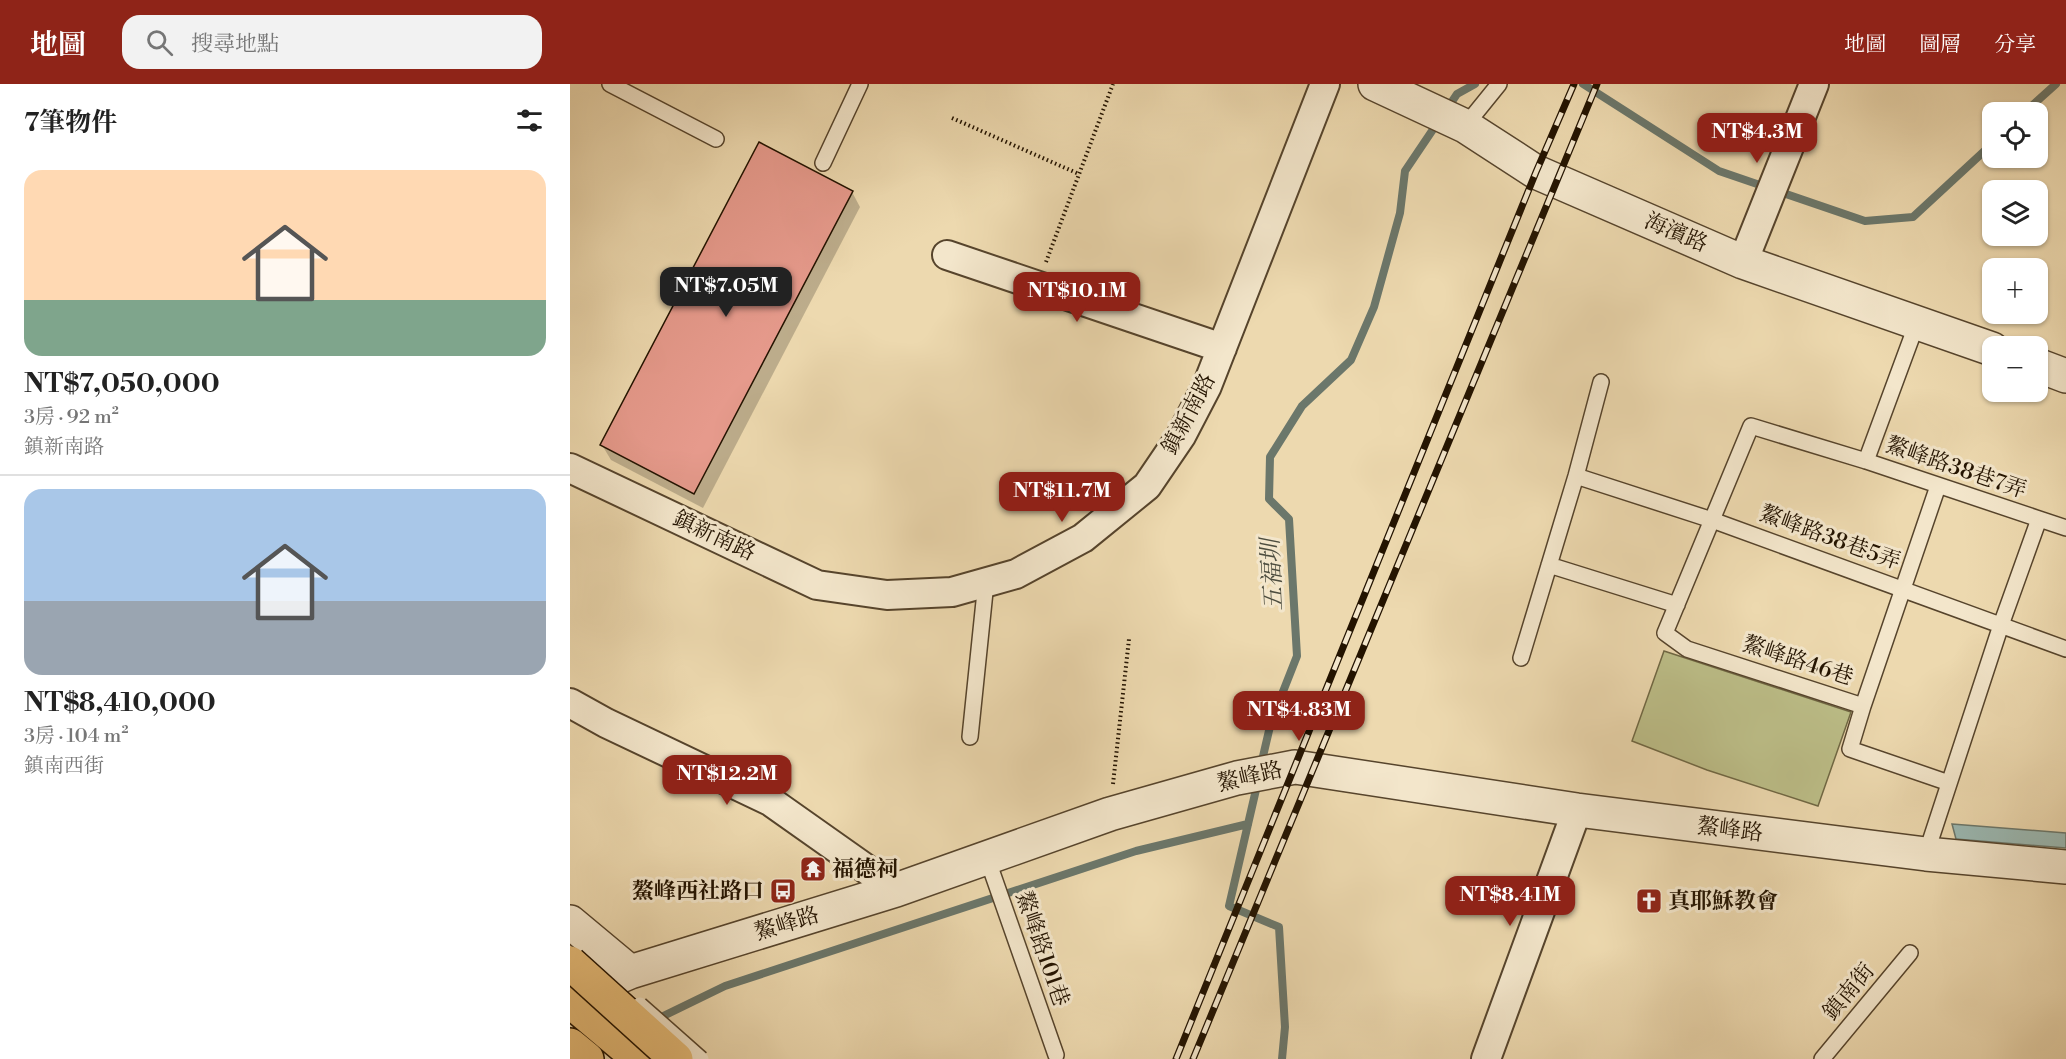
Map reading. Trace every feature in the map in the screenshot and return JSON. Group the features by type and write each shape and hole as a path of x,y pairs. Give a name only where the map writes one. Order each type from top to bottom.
{"main road":[{"path":"570,963 676,1059"},
{"path":"570,1000 639,1059"},
{"path":"570,1045 587,1059"}],"street":[{"name":"鎮新南路","path":"570,468 817,585 887,595 951,592 1016,574 1083,538 1147,486 1181,436 1207,386 1325,84"},
{"name":"海濱路","path":"1375,84 1465,126 1536,172 1743,262 1982,346"},
{"path":"1743,262 1814,84"},
{"path":"947,255 1222,348"},
{"path":"2048,370 2066,376"},
{"path":"570,703 606,723 770,801 896,891"},
{"name":"鰲峰路","path":"570,1000 630,972 896,891 1110,814 1237,778 1295,767 1577,810 1926,854 2066,867"},
{"path":"1486,1059 1577,810"},
{"path":"570,922 630,972"}],"lane":[{"path":"610,84 716,139"},
{"path":"823,164 860,84"},
{"path":"1465,126 1499,84"},
{"name":"鰲峰路38巷7弄","path":"1866,461 1917,323"},
{"path":"1521,658 1576,476 1601,382"},
{"name":"鰲峰路38巷7弄","path":"1712,520 1751,426 1866,461 2066,528"},
{"name":"鰲峰路38巷5弄","path":"1576,476 1712,520 2066,649"},
{"path":"1863,706 1938,486"},
{"path":"1926,854 2001,625 2039,519"},
{"path":"1549,566 1677,606 1712,520"},
{"path":"970,737 986,582"},
{"name":"鰲峰路46巷","path":"1677,606 1665,633 1686,649 1863,706 1850,749 1949,783"},
{"name":"鰲峰路101巷","path":"987,858 1056,1054"},
{"path":"570,948 675,1034 701,1059"},
{"name":"鎮南街","path":"1822,1059 1910,953"}],"path":[{"path":"1038,285 1113,84"},
{"path":"952,118 1079,174"},
{"path":"1110,814 1129,639"}],"green space":[{"path":"1664,651 1851,712 1818,806 1707,770 1632,741"}],"water":[{"path":"1952,824 2066,833 2066,848 1956,839"}],"building":[{"path":"759,142 853,191 694,494 600,445"}],"waterway":[{"name":"五福圳","path":"1447,109 1457,94 1475,84"},
{"name":"五福圳","path":"1583,84 1719,171 1865,221 1913,217 1982,153"},
{"name":"五福圳","path":"2036,102 2056,84"},
{"name":"五福圳","path":"1261,765 1271,722 1297,656 1289,519 1269,499 1270,457 1302,406 1351,360 1374,307 1400,213 1405,171 1438,122"},
{"name":"五福圳","path":"1258,781 1229,906 1279,927 1285,1027 1282,1059"},
{"path":"655,1020 725,986 1136,851 1248,824"}],"railway":[{"path":"1176,1059 1536,172 1574,84"},
{"path":"1193,1059 1597,84"}],"place":[{"name":"福德祠","path":"813,869"},
{"name":"鰲峰西社路口","path":"783,891"},
{"name":"真耶穌教會","path":"1649,901"}]}
